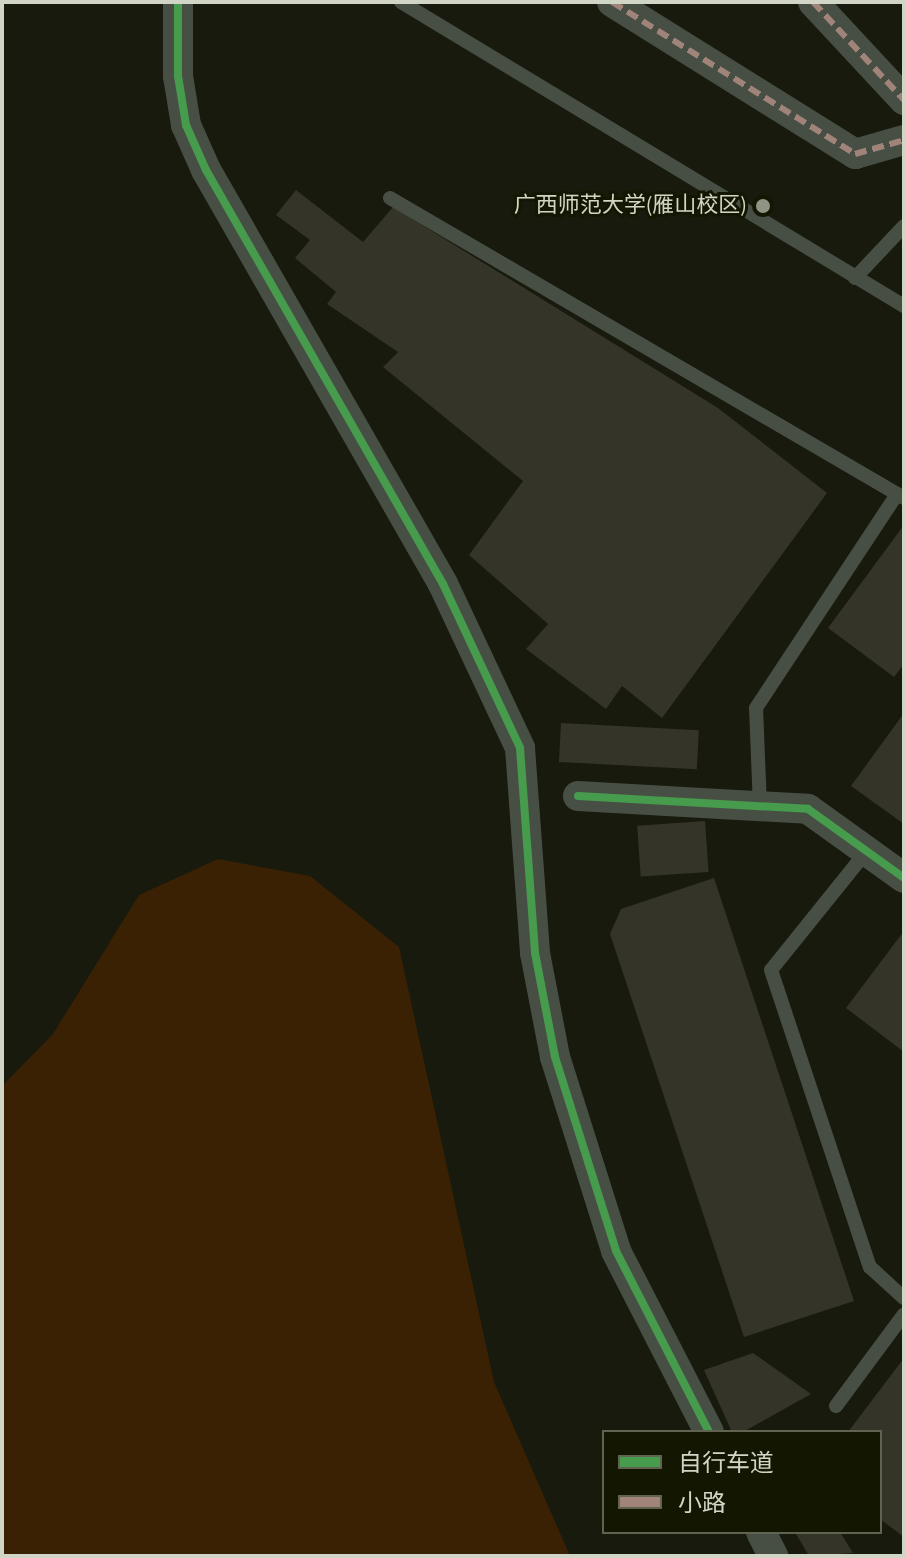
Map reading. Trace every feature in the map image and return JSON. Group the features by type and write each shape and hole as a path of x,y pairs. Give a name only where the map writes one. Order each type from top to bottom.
{"street":[{"path":"178,2 178,76 186,125 206,170 443,584 520,748 535,953 555,1057 616,1251 708,1430"},
{"path":"612,2 855,154 904,140"},
{"path":"813,2 904,100"},
{"path":"578,796 808,809 904,878"},
{"path":"762,1534 773,1556"}],"lane":[{"path":"401,2 904,306"},
{"path":"390,198 901,496 756,708 760,807"},
{"path":"855,278 904,226"},
{"path":"866,852 771,970 870,1267 904,1298"},
{"path":"836,1406 904,1314"}],"shaded area":[{"path":"218,859 310,876 399,947 494,1382 570,1556 2,1556 2,1086 53,1034 139,895"}],"building":[{"path":"296,190 363,242 393,207 718,408 827,493 662,718 622,686 606,709 526,649 548,624 469,555 523,481 383,367 398,352 327,304 336,292 295,258 310,240 276,215"},
{"path":"904,525 904,664 894,677 828,628"},
{"path":"904,713 904,824 851,786"},
{"path":"561,723 699,730 697,769 559,762"},
{"path":"705,821 709,872 641,877 637,826"},
{"path":"714,878 854,1301 744,1337 610,934 621,909"},
{"path":"904,931 904,1052 846,1008"},
{"path":"753,1353 811,1394 747,1430 731,1430 704,1370"},
{"path":"904,1358 904,1537 882,1520 882,1430 850,1430"},
{"path":"796,1534 841,1534 853,1553 809,1556"}],"marked path":[{"path":"612,2 855,154 904,140"},
{"path":"813,2 904,100"}],"cycle path":[{"path":"178,2 178,76 186,125 206,170 443,584 520,748 535,953 555,1057 616,1251 708,1430"},
{"path":"578,796 808,809 904,878"}],"place":[{"name":"广西师范大学(雁山校区)","path":"763,206"}]}
